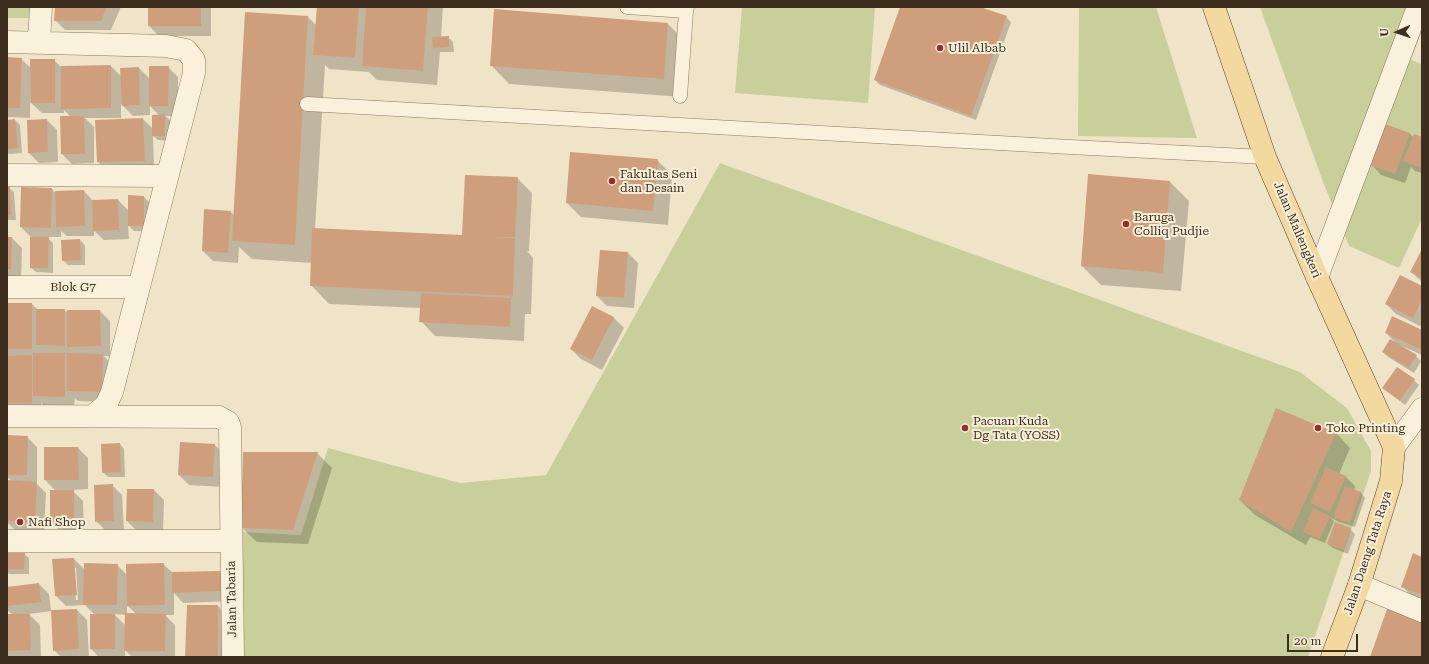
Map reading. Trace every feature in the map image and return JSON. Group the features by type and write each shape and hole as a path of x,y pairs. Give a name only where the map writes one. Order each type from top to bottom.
{"main road":[{"name":"Jalan Mallengkeri","path":"1214,7 1265,157 1394,447"},
{"name":"Jalan Daeng Tata Raya","path":"1332,657 1359,585 1392,481 1394,447"}],"street":[{"path":"39,42 41,7"},
{"path":"1318,277 1413,8"},
{"path":"7,42 166,46 186,50 194,60 194,73 166,176 112,392 106,405 93,416 7,416"},
{"path":"7,175 166,176"},
{"name":"Blok G7","path":"7,287 138,287"},
{"path":"1394,447 1422,409"},
{"name":"Jalan Tabaria","path":"93,416 219,417 228,422 230,427 233,657"},
{"path":"7,541 231,541"},
{"path":"1359,585 1422,611"}],"lane":[{"path":"627,7 686,9 680,96"},
{"path":"307,104 1265,157"}],"green space":[{"path":"7,7 31,7 31,18 7,18"},
{"path":"742,7 875,7 868,103 735,93"},
{"path":"1079,7 1156,7 1197,138 1078,136"},
{"path":"1260,7 1422,7 1422,30 1411,60 1422,64 1422,218 1399,268 1349,246 1323,182"},
{"name":"Pacuan Kuda Dg Tata (YOSS)","path":"720,163 1300,372 1347,408 1371,451 1371,471 1308,657 243,657 243,532 301,535 328,448 460,483 546,475"}],"building":[{"path":"55,7 107,7 101,21 54,21"},
{"path":"148,7 201,7 201,26 148,26"},
{"path":"317,7 359,7 355,58 313,55"},
{"path":"366,7 428,7 423,71 362,66"},
{"name":"Ulil Albab","path":"900,7 980,7 1007,16 971,116 874,80"},
{"path":"494,9 668,23 664,79 490,66"},
{"path":"245,12 308,16 295,245 232,241"},
{"path":"449,36 449,47 433,48 432,37"},
{"path":"7,57 22,58 20,108 7,108"},
{"path":"30,59 55,59 55,103 31,103"},
{"path":"111,65 111,108 61,109 61,66"},
{"path":"149,66 169,66 168,106 149,106"},
{"path":"139,67 140,105 122,106 120,68"},
{"path":"165,114 165,136 152,136 152,115"},
{"path":"60,116 84,116 85,154 61,154"},
{"path":"143,118 145,161 97,162 95,120"},
{"path":"15,119 18,148 7,149 7,120"},
{"path":"47,119 48,152 28,153 27,120"},
{"path":"1385,124 1410,133 1395,174 1370,165"},
{"path":"1414,134 1422,137 1422,168 1403,161"},
{"name":"Fakultas Seni dan Desain","path":"570,152 658,159 653,211 566,203"},
{"name":"Baruga Colliq Pudjie","path":"1088,174 1170,181 1163,273 1081,266"},
{"path":"465,175 518,177 515,237 493,237 515,238 513,296 310,286 312,228 462,235"},
{"path":"7,187 10,187 11,215 7,216"},
{"path":"21,187 52,188 51,228 20,227"},
{"path":"84,190 85,226 56,227 55,191"},
{"path":"128,195 144,196 144,226 128,226"},
{"path":"118,199 119,230 93,231 92,200"},
{"path":"204,209 231,211 228,253 202,251"},
{"path":"7,237 12,237 11,269 7,269"},
{"path":"30,237 49,237 48,268 30,268"},
{"path":"80,239 81,260 62,261 61,240"},
{"path":"1422,249 1422,278 1410,272"},
{"path":"600,250 628,252 624,298 596,296"},
{"path":"1400,275 1422,286 1422,300 1413,318 1385,304"},
{"path":"421,293 511,298 510,327 419,322"},
{"path":"7,303 32,303 32,349 7,349"},
{"path":"592,306 614,317 592,360 570,349"},
{"path":"36,309 65,309 65,346 36,345"},
{"path":"67,310 100,310 101,346 67,347"},
{"path":"1392,316 1422,330 1422,350 1385,333"},
{"path":"1390,339 1417,355 1409,368 1382,352"},
{"path":"33,353 65,353 65,397 33,396"},
{"path":"67,353 103,354 102,392 67,391"},
{"path":"32,355 32,403 7,403 7,356"},
{"path":"1397,367 1415,379 1400,401 1382,388"},
{"path":"1276,408 1336,433 1291,532 1239,500"},
{"path":"7,435 28,436 27,475 7,475"},
{"path":"180,442 215,444 213,477 178,475"},
{"path":"120,443 121,472 102,473 101,444"},
{"path":"44,447 78,447 79,480 44,480"},
{"path":"243,452 318,452 293,530 241,528"},
{"path":"1326,467 1346,476 1330,512 1310,503"},
{"path":"7,480 37,482 35,523 7,521"},
{"path":"113,484 114,521 95,522 94,485"},
{"path":"1345,486 1361,492 1350,523 1333,518"},
{"path":"127,489 154,489 153,522 126,521"},
{"path":"50,490 74,490 74,522 50,522"},
{"path":"1313,508 1330,516 1320,539 1303,532"},
{"path":"1335,522 1351,528 1343,550 1327,544"},
{"path":"7,553 25,553 24,569 7,569"},
{"path":"1413,553 1422,557 1422,595 1401,587"},
{"path":"74,558 77,595 55,596 52,559"},
{"path":"84,563 118,564 117,605 83,605"},
{"path":"164,563 165,605 127,606 126,564"},
{"path":"220,571 221,591 172,593 172,572"},
{"path":"39,583 41,602 7,606 7,587"},
{"path":"187,605 218,605 218,657 185,657"},
{"path":"77,609 79,649 53,651 51,610"},
{"path":"1387,609 1422,621 1422,657 1370,657"},
{"path":"125,613 166,614 165,651 124,651"},
{"path":"7,614 30,614 31,650 7,651"},
{"path":"90,614 115,614 115,649 90,649"}],"place":[{"name":"Ulil Albab","path":"940,48"},
{"name":"Fakultas Seni dan Desain","path":"612,181"},
{"name":"Baruga Colliq Pudjie","path":"1126,224"},
{"name":"Pacuan Kuda Dg Tata (YOSS)","path":"965,428"},
{"name":"Toko Printing","path":"1318,428"},
{"name":"Nafi Shop","path":"20,522"}]}
